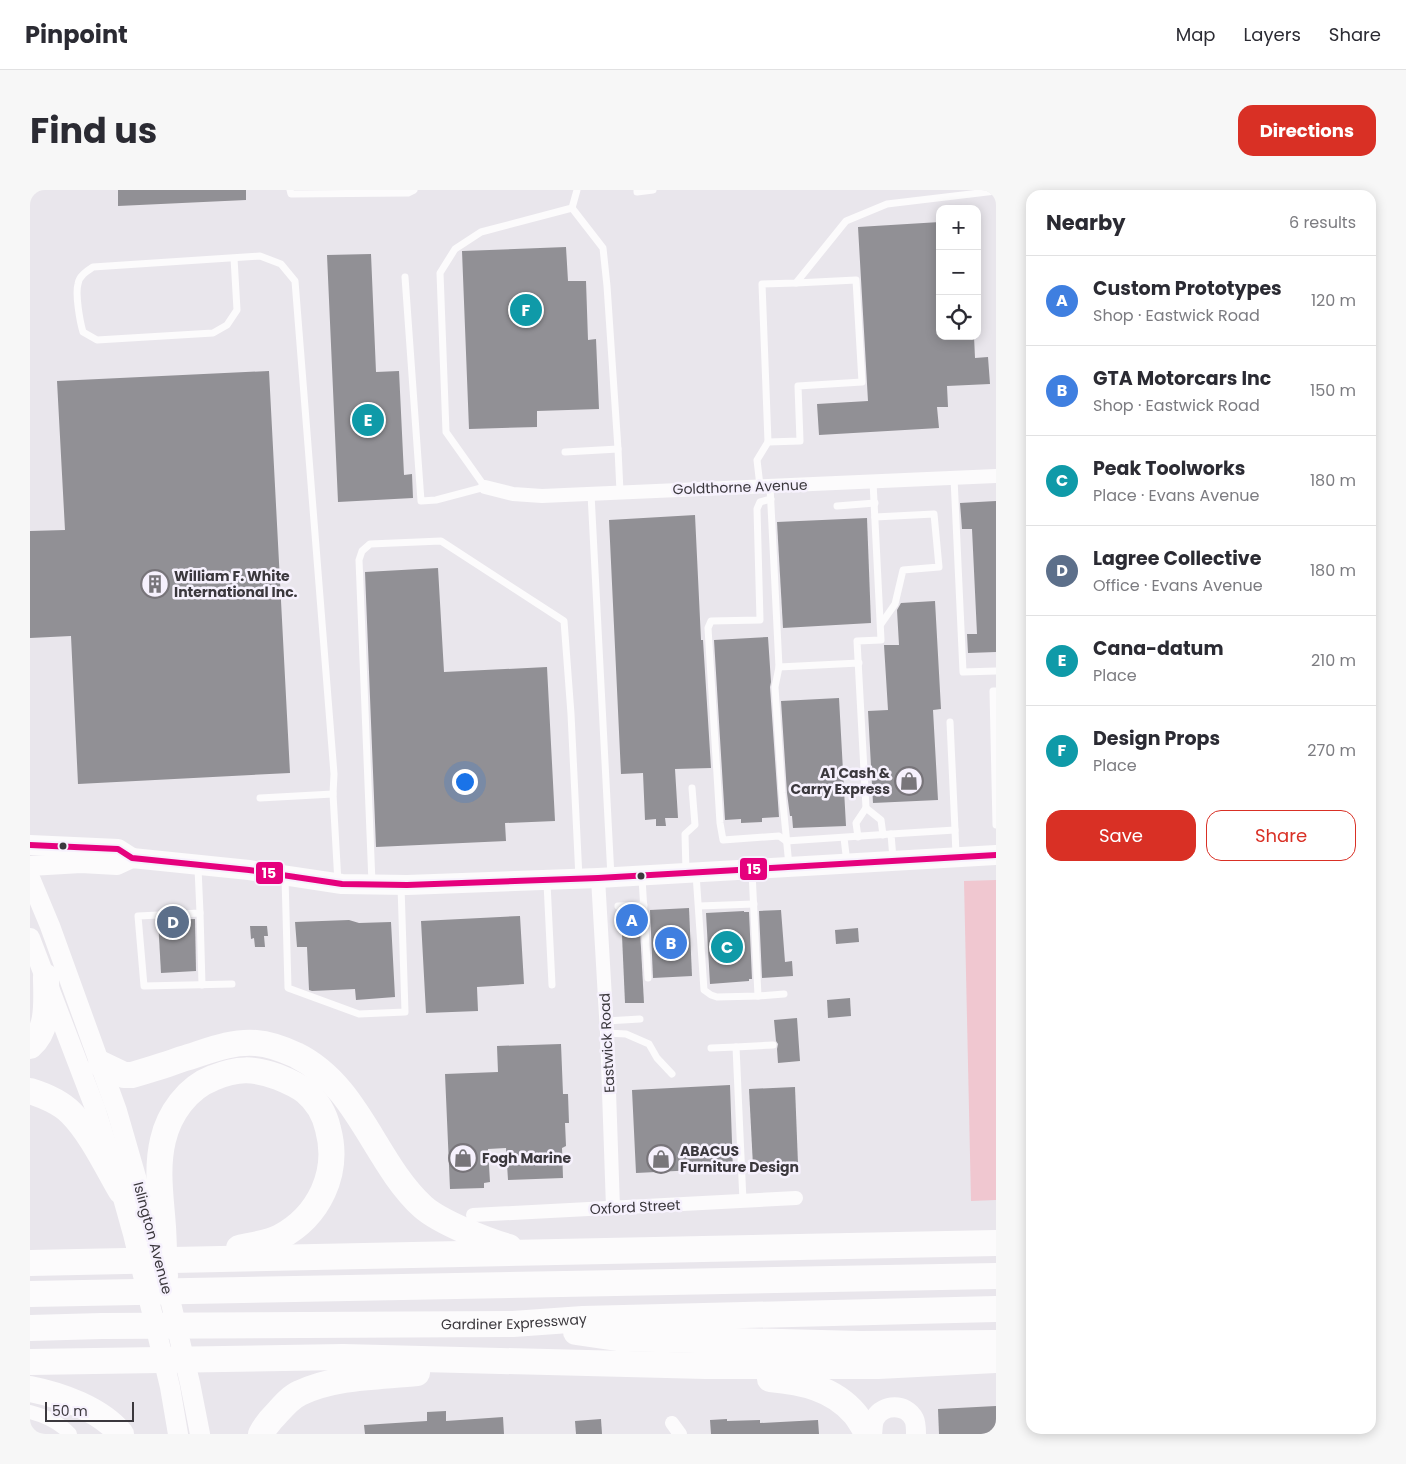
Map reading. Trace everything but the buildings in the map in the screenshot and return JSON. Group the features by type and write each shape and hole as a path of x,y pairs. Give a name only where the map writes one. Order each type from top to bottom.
{"highway":[{"path":"30,1046 38,1038 43,1026 46,977"},
{"path":"101,1064 124,1075 132,1075 222,1046 255,1043 284,1050 309,1062 336,1087 355,1109 398,1177 425,1208 444,1220 494,1243 529,1252"},
{"path":"165,1281 149,1232 163,1140 170,1120 192,1090 210,1079 228,1072 247,1070 264,1072 290,1082 306,1091 326,1120 333,1154 330,1174 324,1191 315,1207 300,1224 278,1238 180,1260"},
{"path":"30,1091 43,1095 70,1112 91,1139 121,1192"},
{"path":"918,1244 996,1235"},
{"path":"30,1263 996,1243"},
{"path":"30,1257 60,1262"},
{"path":"30,1294 996,1276"},
{"name":"Gardiner Expressway","path":"30,1328 513,1324 583,1319 996,1309"},
{"path":"513,1324 617,1338 860,1344 996,1343"},
{"path":"30,1362 342,1357 706,1366 878,1366 996,1360"},
{"path":"261,1434 272,1417 299,1393 324,1385 499,1361"},
{"path":"706,1366 745,1376 794,1381 828,1392 844,1403 856,1415 868,1434"},
{"path":"30,1389 82,1406 97,1414 120,1434"}],"main road":[{"path":"30,845 118,848 132,858 285,875 338,883 401,885 596,878 996,855"},
{"path":"30,866 81,863 117,865 132,858"},
{"name":"Islington Avenue","path":"30,878 50,926 117,1111 149,1232 178,1434"},
{"name":"Islington Avenue","path":"30,938 95,1108 121,1192 149,1232"},
{"name":"Islington Avenue","path":"165,1281 190,1383 200,1434"},
{"path":"872,1434 875,1417 888,1408 896,1407 904,1408 910,1413 915,1421 916,1434"}],"street":[{"name":"Goldthorne Avenue","path":"485,487 513,494 542,496 620,492 767,490 996,476"},
{"name":"Eastwick Road","path":"596,878 606,1027 612,1208"},
{"name":"Oxford Street","path":"473,1215 796,1198"},
{"path":"30,1412 49,1418 70,1434"}],"lane":[{"path":"290,190 291,194 408,193 414,190"},
{"path":"572,208 577,190"},
{"path":"637,190 637,192 653,190"},
{"path":"796,283 846,221 887,204 996,191"},
{"path":"572,208 603,248 608,286 620,492"},
{"path":"405,276 422,501 436,500 485,487 446,432 440,273 455,249 481,232 572,208"},
{"path":"234,258 237,310 227,325 213,333 97,340 83,332 79,321 78,284 83,274 93,266 260,256 281,264 295,281 334,774 333,794 338,883"},
{"path":"768,442 800,441 798,386 862,382 856,280 762,284 768,442 757,460 767,490 779,667 775,687 789,867"},
{"path":"565,452 618,449"},
{"path":"954,478 963,672 996,671"},
{"path":"858,837 856,823 866,808 857,641 881,640 874,482"},
{"path":"767,490 758,509 760,620 711,621 708,628 720,823 723,840 779,836 786,841 955,830"},
{"path":"591,494 596,878"},
{"path":"837,506 875,503"},
{"path":"875,518 934,514 939,567 903,570 895,604 880,624"},
{"path":"372,884 359,560 362,550 370,544 441,541 564,622 571,714 596,878"},
{"path":"779,667 859,663"},
{"path":"996,691 993,692 996,824"},
{"path":"950,722 956,858"},
{"path":"692,788 695,825 685,834 691,873 699,906 704,990 717,997 784,994"},
{"path":"260,798 333,794"},
{"path":"866,808 881,820 887,835 893,861"},
{"path":"844,838 847,864"},
{"path":"198,865 202,985"},
{"path":"752,869 758,996"},
{"path":"285,875 288,988 359,1014 405,1012 401,885"},
{"path":"642,875 648,978"},
{"path":"547,880 552,985"},
{"path":"699,906 754,904"},
{"path":"618,906 644,905"},
{"path":"200,912 138,916 144,986 232,984"},
{"path":"606,1027 640,1019"},
{"path":"606,1027 648,1044 657,1058 672,1074"},
{"path":"711,1048 773,1045"},
{"path":"736,1047 743,1201"}],"shaded area":[{"path":"996,880 996,1200 971,1201 964,881"}],"transit line":[{"name":"15","path":"30,845 118,849 132,858 249,870 342,884 407,885 598,878 996,855"}],"place":[{"name":"Design Props","path":"526,310"},
{"name":"Cana-datum","path":"368,420"},
{"name":"William F. White International Inc.","path":"155,584"},
{"name":"A1 Cash & Carry Express","path":"909,781"},
{"name":"Custom Prototypes","path":"632,920"},
{"name":"Lagree Collective","path":"173,922"},
{"name":"GTA Motorcars Inc","path":"671,943"},
{"name":"Peak Toolworks","path":"727,947"},
{"name":"Fogh Marine","path":"463,1158"},
{"name":"ABACUS Furniture Design","path":"661,1159"}]}
